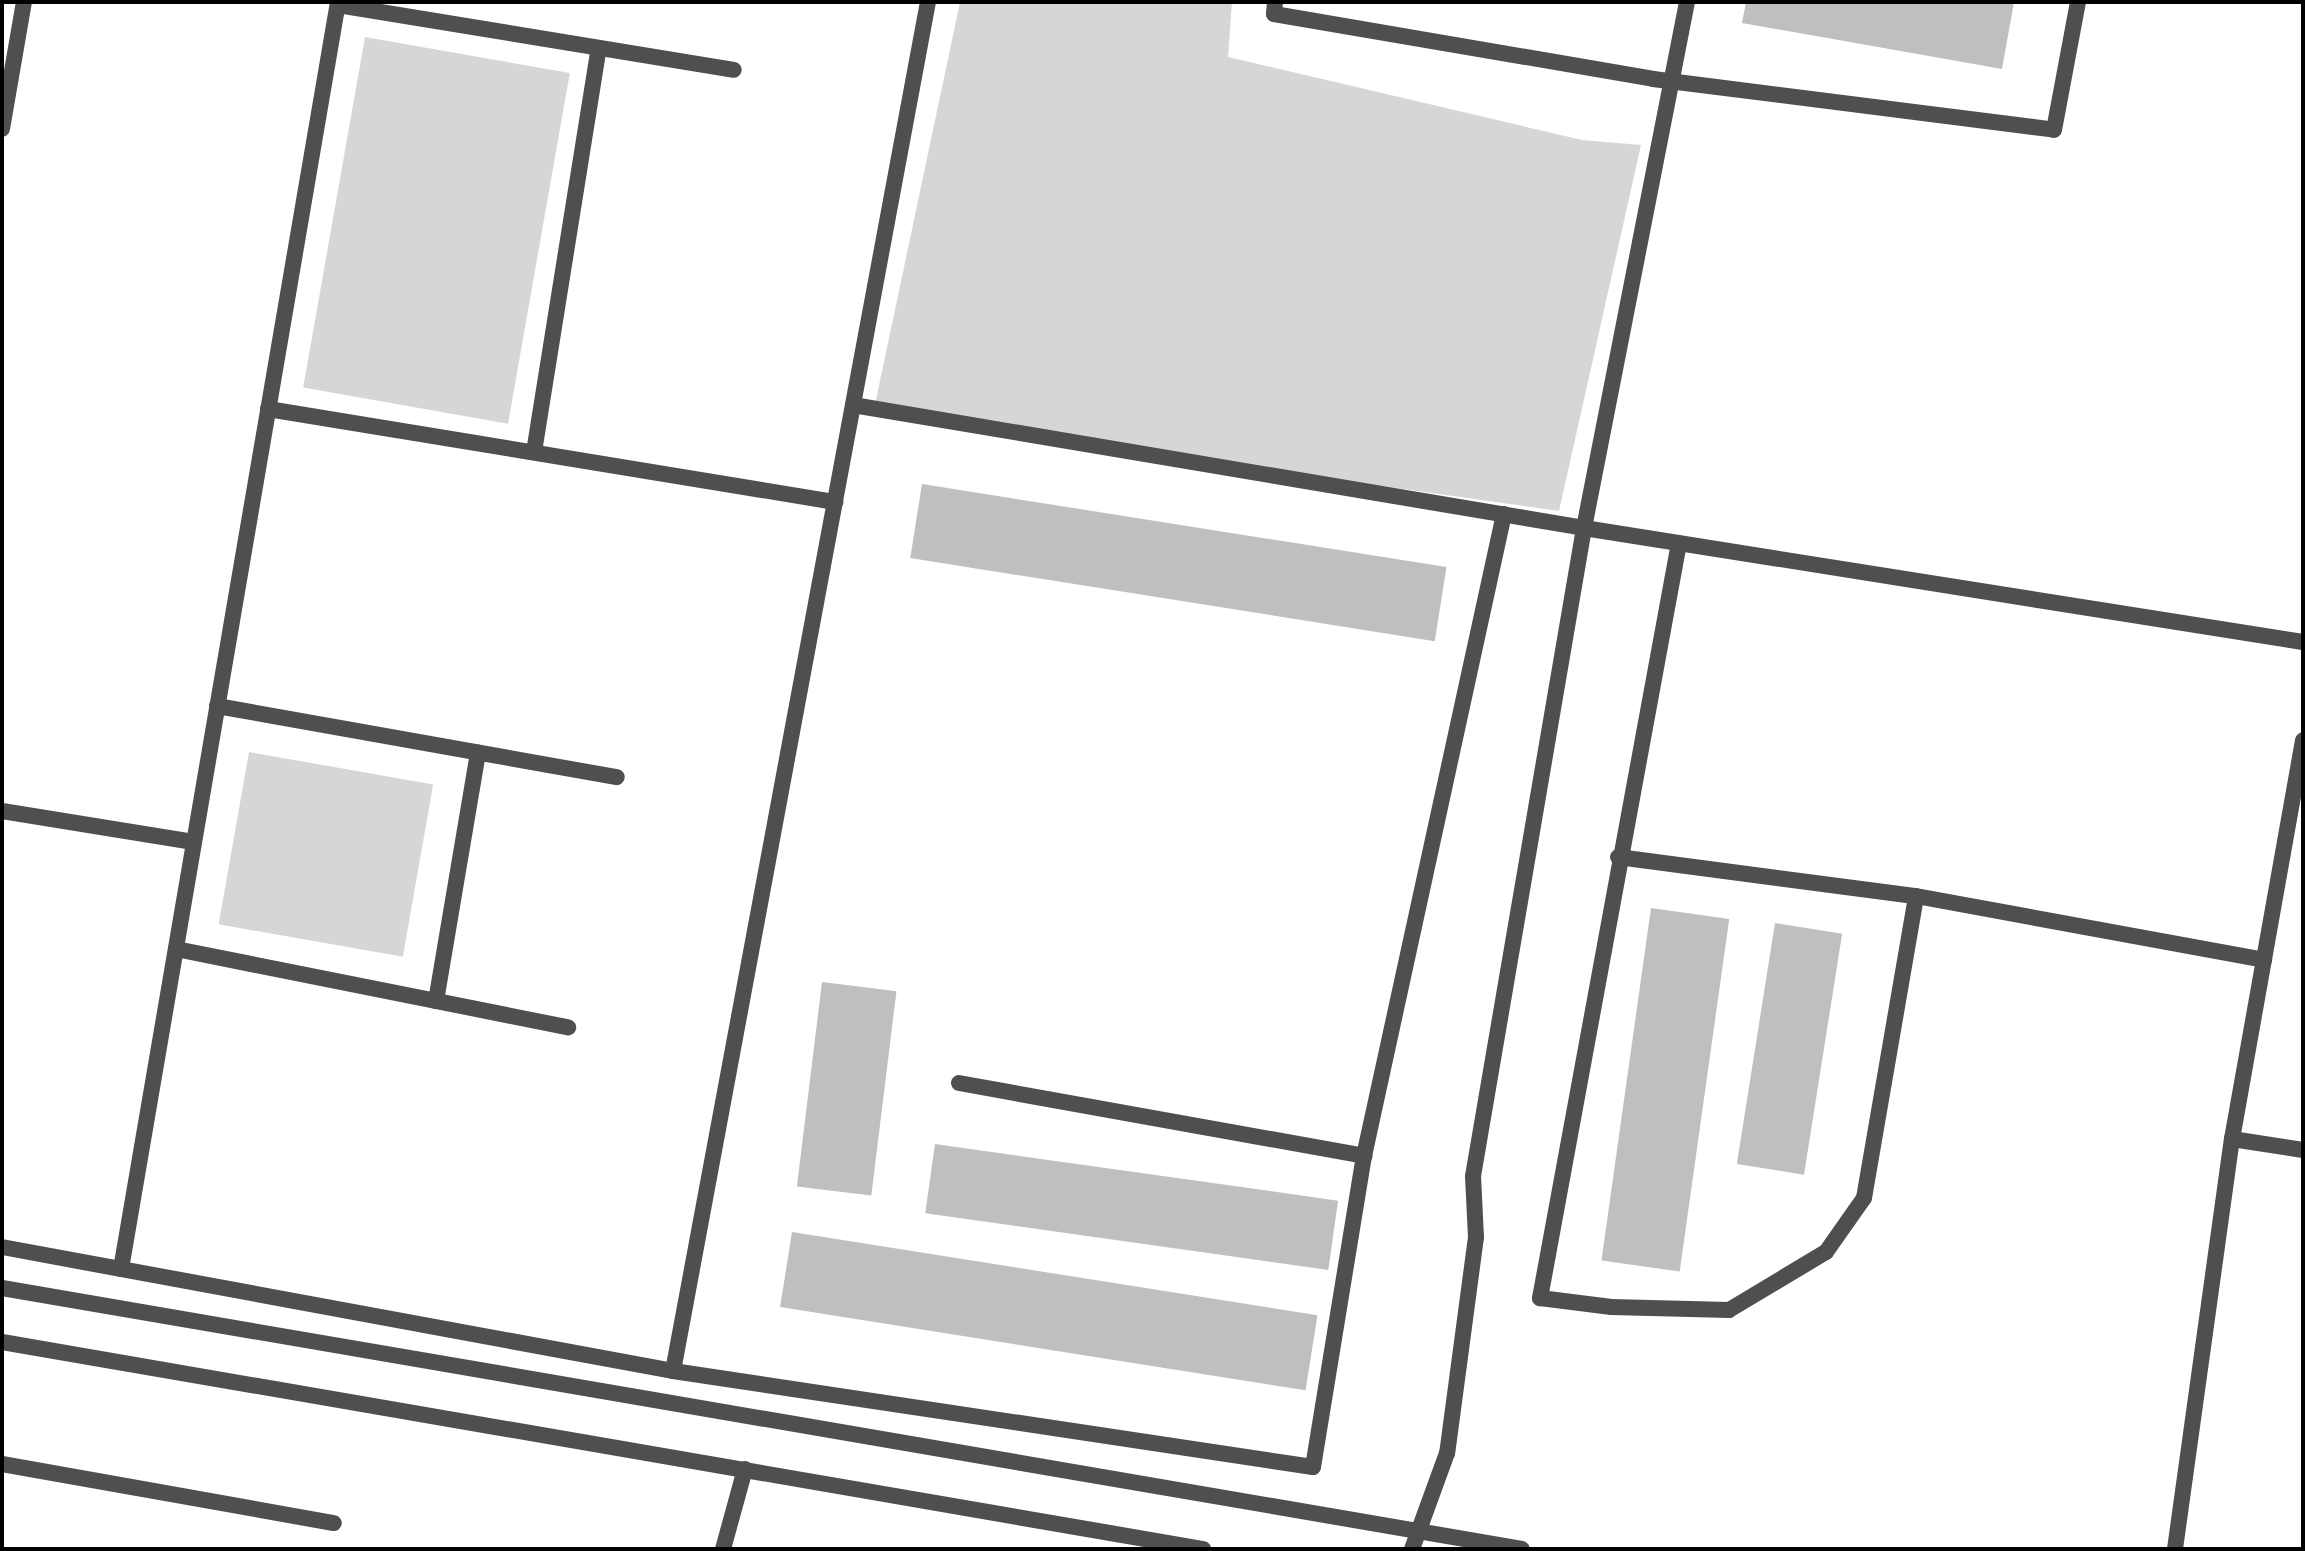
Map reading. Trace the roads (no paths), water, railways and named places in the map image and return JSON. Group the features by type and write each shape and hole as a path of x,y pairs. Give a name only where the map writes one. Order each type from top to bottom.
{"street":[{"path":"2,129 24,2"},
{"path":"673,1371 928,2"},
{"path":"1275,2 1274,14 1675,82 2054,130 2078,2"},
{"path":"1412,1549 1416,1530 1447,1453 1476,1237 1473,1176 1584,528 1675,82 1687,2"},
{"path":"121,1269 338,3 734,70"},
{"path":"534,452 599,48"},
{"path":"853,405 1584,528 2303,642"},
{"path":"268,409 835,502"},
{"path":"2,1247 673,1371 1313,1467 1364,1156 1504,514"},
{"path":"1679,543 1618,857 1540,1298 1611,1307 1729,1310 1826,1252 1864,1198 1916,896"},
{"path":"217,706 617,777"},
{"path":"2175,1549 2232,1139 2303,740"},
{"path":"436,1001 478,753"},
{"path":"2,811 194,842"},
{"path":"1618,857 1916,896 2264,960"},
{"path":"176,949 568,1027"},
{"path":"959,1083 1364,1156"},
{"path":"2232,1139 2303,1150"},
{"path":"2,1288 1522,1549"},
{"path":"2,1342 1203,1549"},
{"path":"2,1464 334,1523"},
{"path":"723,1549 745,1469"}]}
